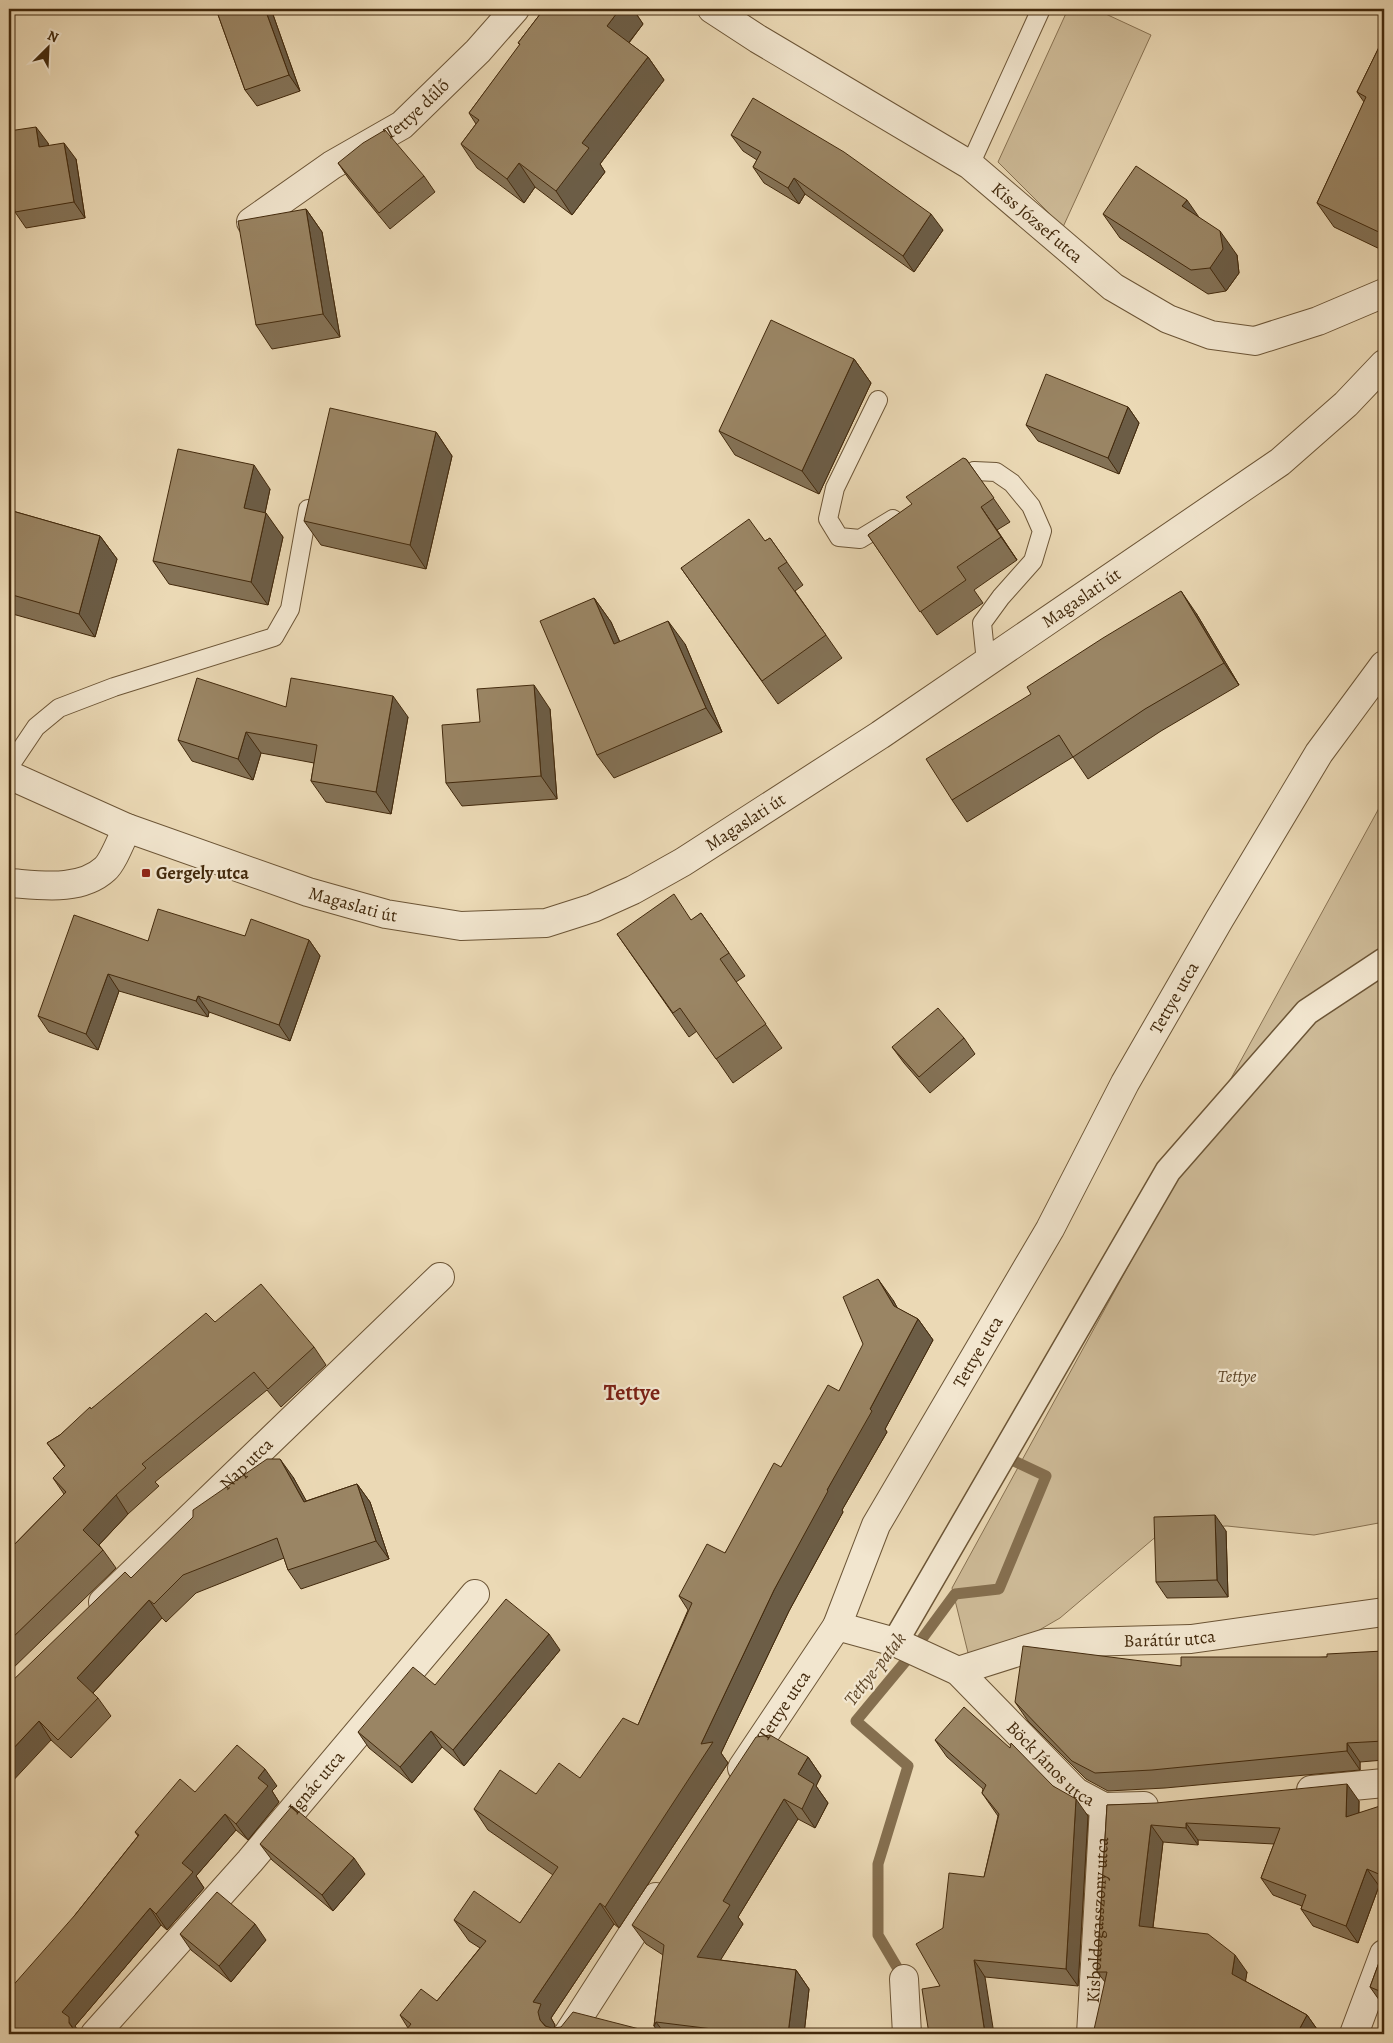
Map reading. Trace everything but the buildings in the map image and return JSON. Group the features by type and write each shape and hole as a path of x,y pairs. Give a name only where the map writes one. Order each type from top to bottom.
{"street":[{"name":"Tettye dűlő","path":"251,222 332,165 402,125 478,51 515,9"},
{"name":"Kiss József utca","path":"712,9 758,39 970,165 1114,287 1168,319 1210,334 1255,341 1318,321 1384,293"},
{"name":"Magaslati út","path":"9,775 128,828 308,892 386,914 461,926 546,923 593,908 634,890 683,862 880,735 1280,462 1346,404 1384,364"},
{"name":"Tettye utca","path":"729,1788 837,1626 876,1525 1050,1230 1125,1083 1219,920 1319,753 1384,665"},
{"path":"9,883 57,886 87,880 106,868 128,828"},
{"path":"898,1643 1168,1171 1306,1012 1384,961"},
{"name":"Nap utca","path":"86,1618 440,1278"},
{"name":"Ignác utca","path":"95,2034 250,1861 475,1594"},
{"name":"Barátúr utca","path":"958,1671 1046,1643 1191,1639 1384,1612"},
{"name":"Böck János utca","path":"837,1626 898,1643 958,1671 1076,1792 1104,1808 1166,1804"},
{"path":"1285,1793 1384,1783"},
{"name":"Kisboldogasszony utca","path":"1090,2034 1104,1808"},
{"path":"568,2034 669,1877"},
{"path":"1354,2034 1384,1954"},
{"path":"904,1979 907,2034"}],"lane":[{"path":"970,165 1041,9"},
{"path":"878,400 835,488 828,518 839,537 860,539 908,510"},
{"path":"941,491 974,471 996,472 1017,488 1031,506 1042,531 1033,560 1001,597 982,623 986,662"},
{"path":"9,767 36,727 59,708 114,687 274,636 290,609 308,509"}],"green space":[{"path":"1068,9 1095,9 1151,35 1063,227 998,162"},
{"name":"Tettye","path":"1384,799 1384,1522 1314,1535 1227,1526 1165,1529 1060,1618 972,1669 952,1588"}],"waterway":[{"name":"Tettye-patak","path":"904,1979 878,1935 878,1864 908,1766 856,1721 905,1662 955,1594 999,1589 1046,1476 1014,1461"}],"place":[{"name":"Gergely utca","path":"146,873"}],"district":[{"name":"Tettye","path":"632,1393"}]}
